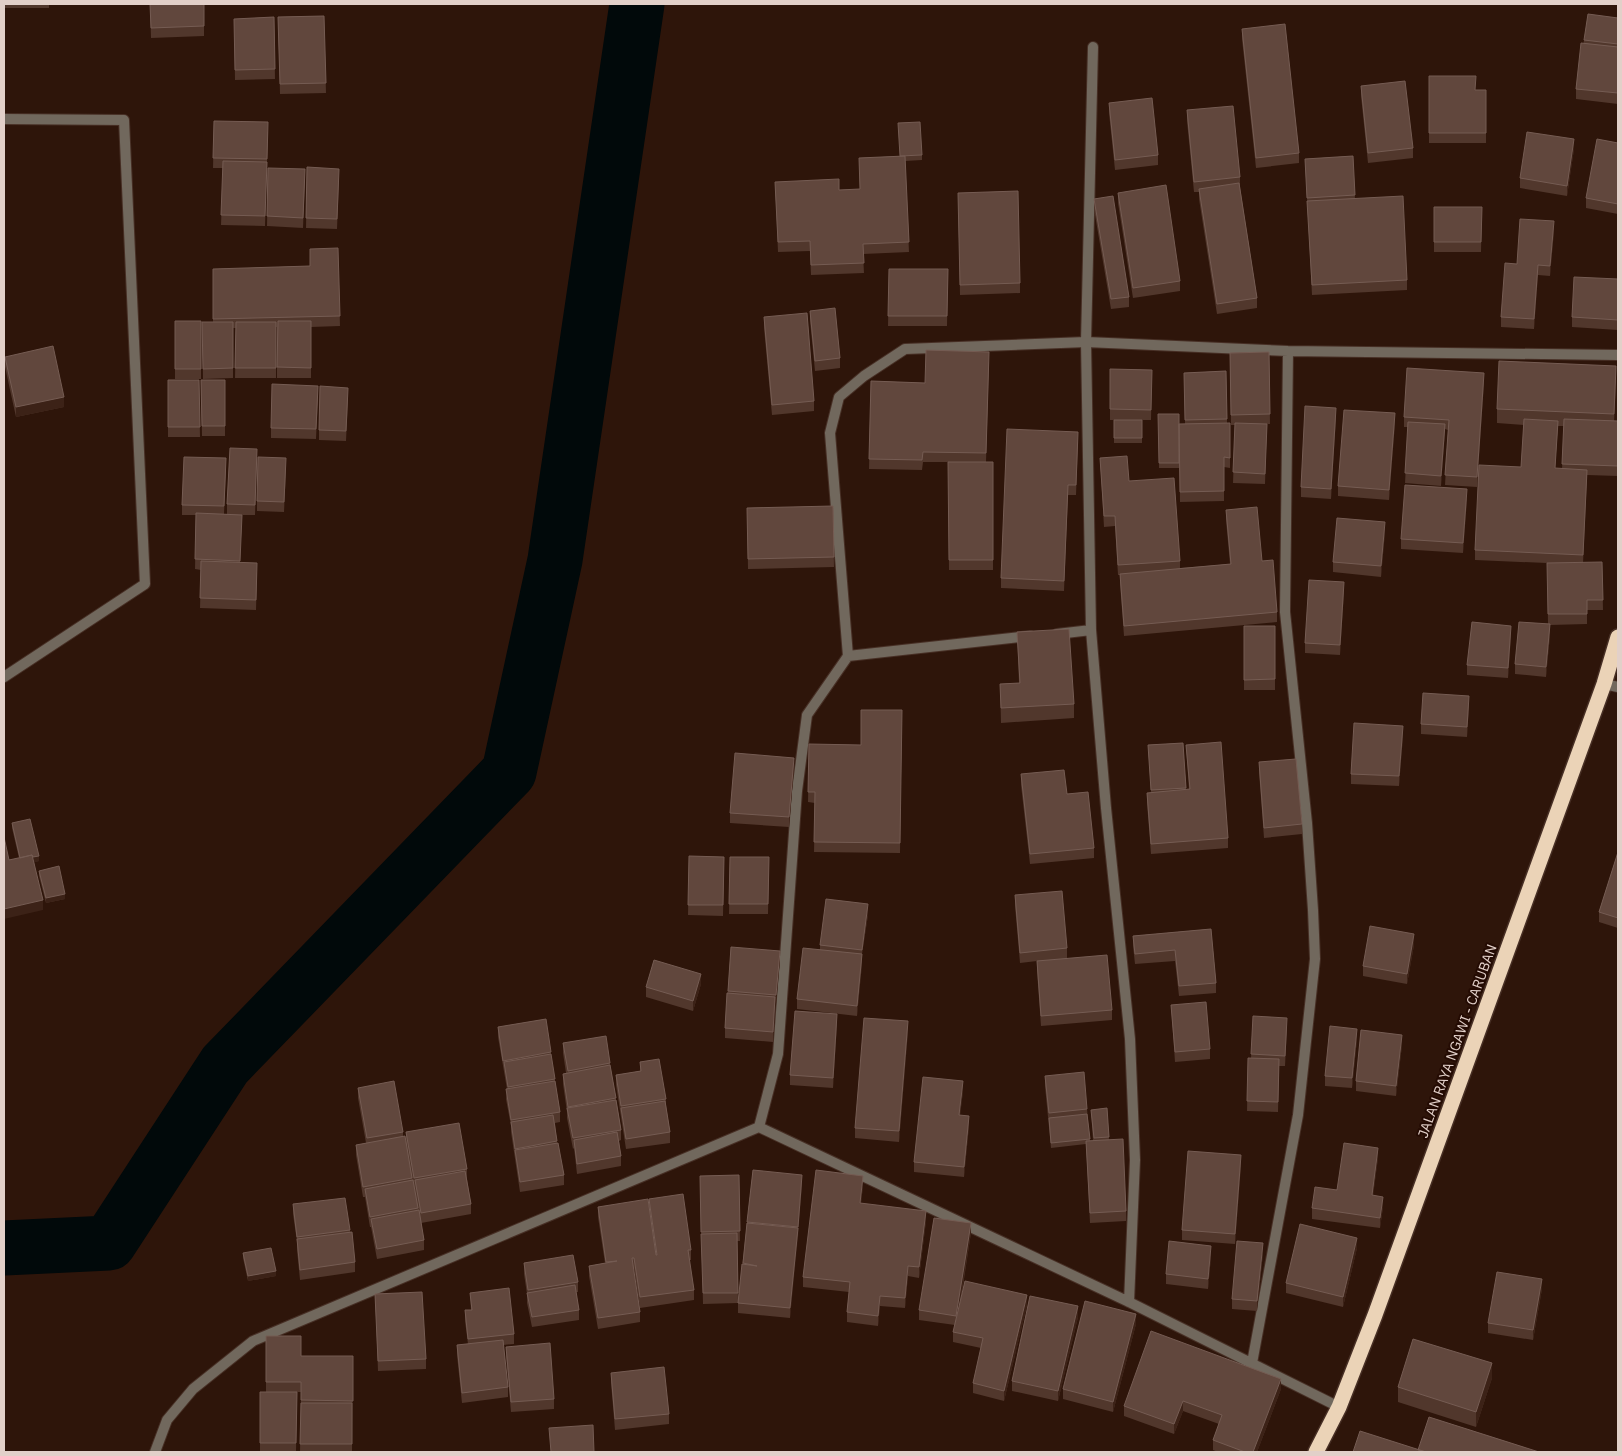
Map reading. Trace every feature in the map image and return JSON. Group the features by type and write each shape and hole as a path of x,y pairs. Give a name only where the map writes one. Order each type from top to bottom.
{"highway":[{"name":"JALAN RAYA NGAWI - CARUBAN","path":"1316,1452 1339,1407 1611,686 1618,637"}],"street":[{"path":"1093,47 1086,342 1091,630 1106,808 1130,1039 1135,1160 1128,1302"},
{"path":"4,119 124,120 145,584 4,677"},
{"path":"759,1127 778,1054 797,791 807,715 848,656 830,433 839,397 864,376 905,349 1086,342 1288,351 1618,355"},
{"path":"1252,1363 1298,1115 1315,959 1307,823 1285,612 1288,351"},
{"path":"848,656 1091,630"},
{"path":"155,1452 167,1420 193,1389 253,1341 759,1127 1128,1302 1339,1407"}],"building":[{"path":"150,4 204,4 204,26 151,28"},
{"path":"1588,14 1618,18 1618,44 1584,40"},
{"path":"324,16 326,83 280,84 278,17"},
{"path":"274,17 275,69 235,70 234,19"},
{"path":"1285,24 1299,153 1256,158 1242,29"},
{"path":"1581,43 1618,47 1618,93 1576,89"},
{"path":"1429,76 1476,76 1475,90 1486,90 1486,133 1429,133"},
{"path":"1405,81 1413,148 1368,153 1361,86"},
{"path":"1152,98 1158,155 1115,160 1109,103"},
{"path":"1233,106 1240,177 1194,182 1187,110"},
{"path":"214,121 268,122 267,159 213,158"},
{"path":"920,122 922,155 900,156 898,123"},
{"path":"1527,132 1574,139 1567,186 1520,178"},
{"path":"1597,139 1618,143 1618,204 1586,198"},
{"path":"905,156 909,242 863,244 864,263 811,265 810,241 778,242 775,182 839,179 839,190 860,189 859,158"},
{"path":"1353,156 1355,195 1307,198 1305,159"},
{"path":"223,161 267,162 265,216 221,215"},
{"path":"307,167 339,169 337,219 306,218"},
{"path":"268,168 305,169 303,218 267,216"},
{"path":"1239,183 1257,298 1217,304 1199,189"},
{"path":"1166,185 1180,281 1133,288 1118,193"},
{"path":"1018,191 1020,283 960,285 958,193"},
{"path":"1113,196 1129,297 1111,299 1094,199"},
{"path":"1403,196 1407,280 1312,285 1307,201"},
{"path":"1434,207 1482,207 1481,242 1434,242"},
{"path":"1520,219 1554,221 1550,266 1538,265 1534,319 1501,317 1505,263 1517,264"},
{"path":"338,248 340,316 213,319 213,269 310,266 310,249"},
{"path":"889,269 948,269 947,316 888,316"},
{"path":"1574,277 1618,279 1618,320 1572,317"},
{"path":"835,308 840,358 815,361 810,311"},
{"path":"807,313 814,401 772,405 764,317"},
{"path":"175,321 201,321 201,369 175,369"},
{"path":"278,321 311,321 311,368 277,367"},
{"path":"202,322 233,322 233,368 203,369"},
{"path":"236,322 276,322 276,368 235,368"},
{"path":"53,346 64,397 16,407 5,357"},
{"path":"926,350 989,352 986,453 923,452 922,460 869,459 871,381 925,383"},
{"path":"1269,352 1270,414 1231,415 1230,353"},
{"path":"1499,361 1616,366 1614,414 1497,409"},
{"path":"1407,368 1484,373 1477,477 1445,475 1449,420 1404,417"},
{"path":"1110,369 1152,370 1151,410 1110,409"},
{"path":"1226,371 1227,419 1185,420 1184,373"},
{"path":"168,380 199,380 200,427 168,427"},
{"path":"201,380 225,380 225,426 202,426"},
{"path":"272,384 318,386 316,429 271,428"},
{"path":"320,386 348,388 346,431 319,430"},
{"path":"1305,406 1336,408 1331,489 1301,487"},
{"path":"1344,410 1395,413 1389,490 1338,486"},
{"path":"1158,414 1179,414 1179,463 1159,463"},
{"path":"1524,419 1558,421 1555,468 1587,470 1583,555 1475,550 1479,465 1521,467"},
{"path":"1564,419 1618,421 1618,466 1562,464"},
{"path":"1114,420 1142,420 1142,438 1114,438"},
{"path":"1408,422 1445,424 1441,476 1405,473"},
{"path":"1230,423 1230,458 1224,457 1224,491 1180,492 1179,424"},
{"path":"1235,423 1267,424 1265,474 1233,472"},
{"path":"1007,429 1078,432 1076,485 1068,485 1064,581 1001,578"},
{"path":"230,448 257,449 255,505 227,504"},
{"path":"1127,456 1129,481 1174,478 1180,561 1118,565 1115,516 1104,516 1100,458"},
{"path":"184,457 226,458 224,506 182,505"},
{"path":"258,457 286,458 284,502 257,501"},
{"path":"948,462 993,462 993,560 949,560"},
{"path":"1405,485 1467,489 1463,543 1401,539"},
{"path":"833,506 834,557 748,559 747,508"},
{"path":"1257,507 1262,561 1273,560 1277,612 1124,626 1120,574 1231,564 1226,510"},
{"path":"196,513 242,515 240,561 195,559"},
{"path":"1337,518 1385,522 1381,566 1333,562"},
{"path":"201,561 257,563 256,600 200,598"},
{"path":"1602,562 1603,600 1587,600 1587,614 1548,614 1547,563"},
{"path":"1309,580 1344,582 1340,645 1305,643"},
{"path":"1472,622 1511,626 1508,668 1467,665"},
{"path":"1519,622 1550,624 1546,667 1515,664"},
{"path":"1244,626 1275,626 1275,679 1244,680"},
{"path":"1069,629 1074,704 1001,708 1000,684 1020,683 1017,632"},
{"path":"1423,693 1469,696 1467,727 1421,724"},
{"path":"861,710 902,710 900,843 814,842 815,792 808,792 809,744 861,745"},
{"path":"1354,723 1403,726 1399,776 1351,774"},
{"path":"1221,742 1228,838 1151,844 1147,793 1190,789 1186,745"},
{"path":"1183,743 1186,788 1151,790 1148,745"},
{"path":"735,753 794,758 789,817 730,813"},
{"path":"1296,759 1302,824 1264,828 1259,762"},
{"path":"1064,770 1067,794 1088,792 1094,848 1030,854 1021,774"},
{"path":"30,819 39,856 33,857 32,855 20,858 12,823"},
{"path":"4,837 9,860 32,855 43,900 4,909"},
{"path":"1618,852 1618,918 1599,912"},
{"path":"689,856 724,857 723,905 688,905"},
{"path":"730,857 769,857 768,904 729,904"},
{"path":"59,866 65,894 46,898 39,871"},
{"path":"1062,891 1067,948 1020,953 1015,895"},
{"path":"826,899 868,904 862,950 820,945"},
{"path":"1370,926 1414,934 1407,974 1363,966"},
{"path":"1211,929 1216,983 1179,986 1175,950 1135,954 1133,936"},
{"path":"731,947 780,951 776,995 728,991"},
{"path":"803,948 862,954 857,1006 797,999"},
{"path":"1107,955 1112,1010 1041,1016 1037,961"},
{"path":"654,960 701,974 693,1001 646,987"},
{"path":"727,993 775,997 773,1032 725,1028"},
{"path":"1206,1002 1210,1049 1175,1052 1171,1005"},
{"path":"795,1011 837,1014 833,1078 790,1075"},
{"path":"1253,1016 1287,1018 1285,1056 1251,1054"},
{"path":"864,1018 908,1021 899,1131 855,1128"},
{"path":"546,1019 551,1052 503,1061 498,1027"},
{"path":"1330,1026 1357,1029 1352,1078 1325,1076"},
{"path":"1361,1030 1402,1035 1396,1086 1356,1081"},
{"path":"606,1036 610,1063 568,1071 563,1043"},
{"path":"551,1054 555,1079 508,1087 504,1062"},
{"path":"1248,1058 1279,1059 1278,1102 1247,1101"},
{"path":"659,1059 666,1099 621,1106 616,1075 641,1071 640,1062"},
{"path":"610,1065 616,1098 568,1107 563,1074"},
{"path":"1084,1072 1087,1109 1049,1113 1045,1076"},
{"path":"923,1077 963,1081 959,1115 969,1116 964,1167 914,1162"},
{"path":"394,1081 403,1132 367,1138 358,1088"},
{"path":"555,1081 560,1112 511,1120 506,1089"},
{"path":"616,1100 621,1130 573,1138 567,1108"},
{"path":"665,1101 670,1132 626,1139 621,1108"},
{"path":"1107,1108 1109,1137 1094,1138 1091,1110"},
{"path":"1087,1114 1090,1139 1051,1143 1049,1118"},
{"path":"553,1115 557,1141 515,1149 511,1122"},
{"path":"459,1123 467,1169 414,1178 406,1132"},
{"path":"617,1132 621,1156 577,1164 574,1140"},
{"path":"405,1136 412,1178 363,1187 356,1145"},
{"path":"1123,1139 1126,1211 1090,1213 1086,1141"},
{"path":"558,1143 564,1175 520,1182 515,1150"},
{"path":"1344,1143 1378,1148 1372,1195 1383,1197 1380,1218 1312,1208 1315,1187 1337,1190"},
{"path":"1188,1151 1241,1155 1235,1234 1182,1230"},
{"path":"753,1170 802,1175 798,1227 747,1222"},
{"path":"816,1170 863,1176 860,1203 926,1211 919,1267 908,1266 905,1298 880,1296 878,1316 847,1312 850,1282 803,1277"},
{"path":"465,1171 471,1204 421,1213 415,1180"},
{"path":"739,1175 740,1231 701,1232 700,1176"},
{"path":"413,1180 418,1208 370,1217 365,1189"},
{"path":"683,1194 691,1250 688,1250 694,1290 640,1297 634,1258 632,1258 640,1312 598,1318 589,1266 617,1261 606,1262 598,1207 648,1199 657,1255 649,1199"},
{"path":"345,1198 350,1230 297,1237 293,1204"},
{"path":"419,1210 424,1240 377,1249 371,1219"},
{"path":"934,1218 971,1223 956,1316 919,1310"},
{"path":"747,1223 798,1228 790,1308 738,1303 742,1264 757,1266 743,1263"},
{"path":"1300,1224 1357,1238 1343,1297 1286,1283"},
{"path":"352,1232 355,1262 300,1270 297,1239"},
{"path":"737,1233 738,1293 703,1293 701,1234"},
{"path":"1169,1241 1211,1246 1208,1279 1166,1274"},
{"path":"1237,1241 1263,1243 1257,1301 1232,1299"},
{"path":"271,1248 276,1271 248,1276 243,1253"},
{"path":"573,1255 578,1282 528,1290 524,1263"},
{"path":"1497,1272 1542,1279 1533,1330 1488,1323"},
{"path":"965,1281 1027,1295 1004,1391 973,1383 983,1338 953,1332"},
{"path":"575,1285 579,1310 532,1317 527,1293"},
{"path":"509,1288 514,1334 468,1339 465,1310 472,1310 470,1293"},
{"path":"422,1292 426,1359 378,1361 375,1294"},
{"path":"1030,1296 1078,1306 1058,1391 1012,1381"},
{"path":"1085,1301 1136,1314 1113,1402 1063,1389"},
{"path":"1151,1331 1281,1379 1253,1452 1245,1452 1213,1440 1222,1415 1183,1401 1174,1424 1124,1406"},
{"path":"266,1336 301,1336 301,1356 353,1356 353,1401 301,1400 301,1382 266,1382"},
{"path":"1413,1339 1492,1363 1476,1412 1398,1387"},
{"path":"503,1340 508,1387 462,1393 457,1345"},
{"path":"550,1343 554,1399 511,1402 506,1347"},
{"path":"664,1367 669,1414 615,1419 611,1373"},
{"path":"260,1392 297,1392 296,1443 260,1443"},
{"path":"301,1403 352,1403 352,1444 300,1444"},
{"path":"1429,1417 1539,1452 1426,1452 1418,1450"},
{"path":"593,1425 594,1452 551,1452 549,1428"},
{"path":"1360,1431 1426,1452 1353,1452"}],"waterway":[{"path":"4,1248 109,1243 225,1065 509,772 555,560 637,4"}]}
